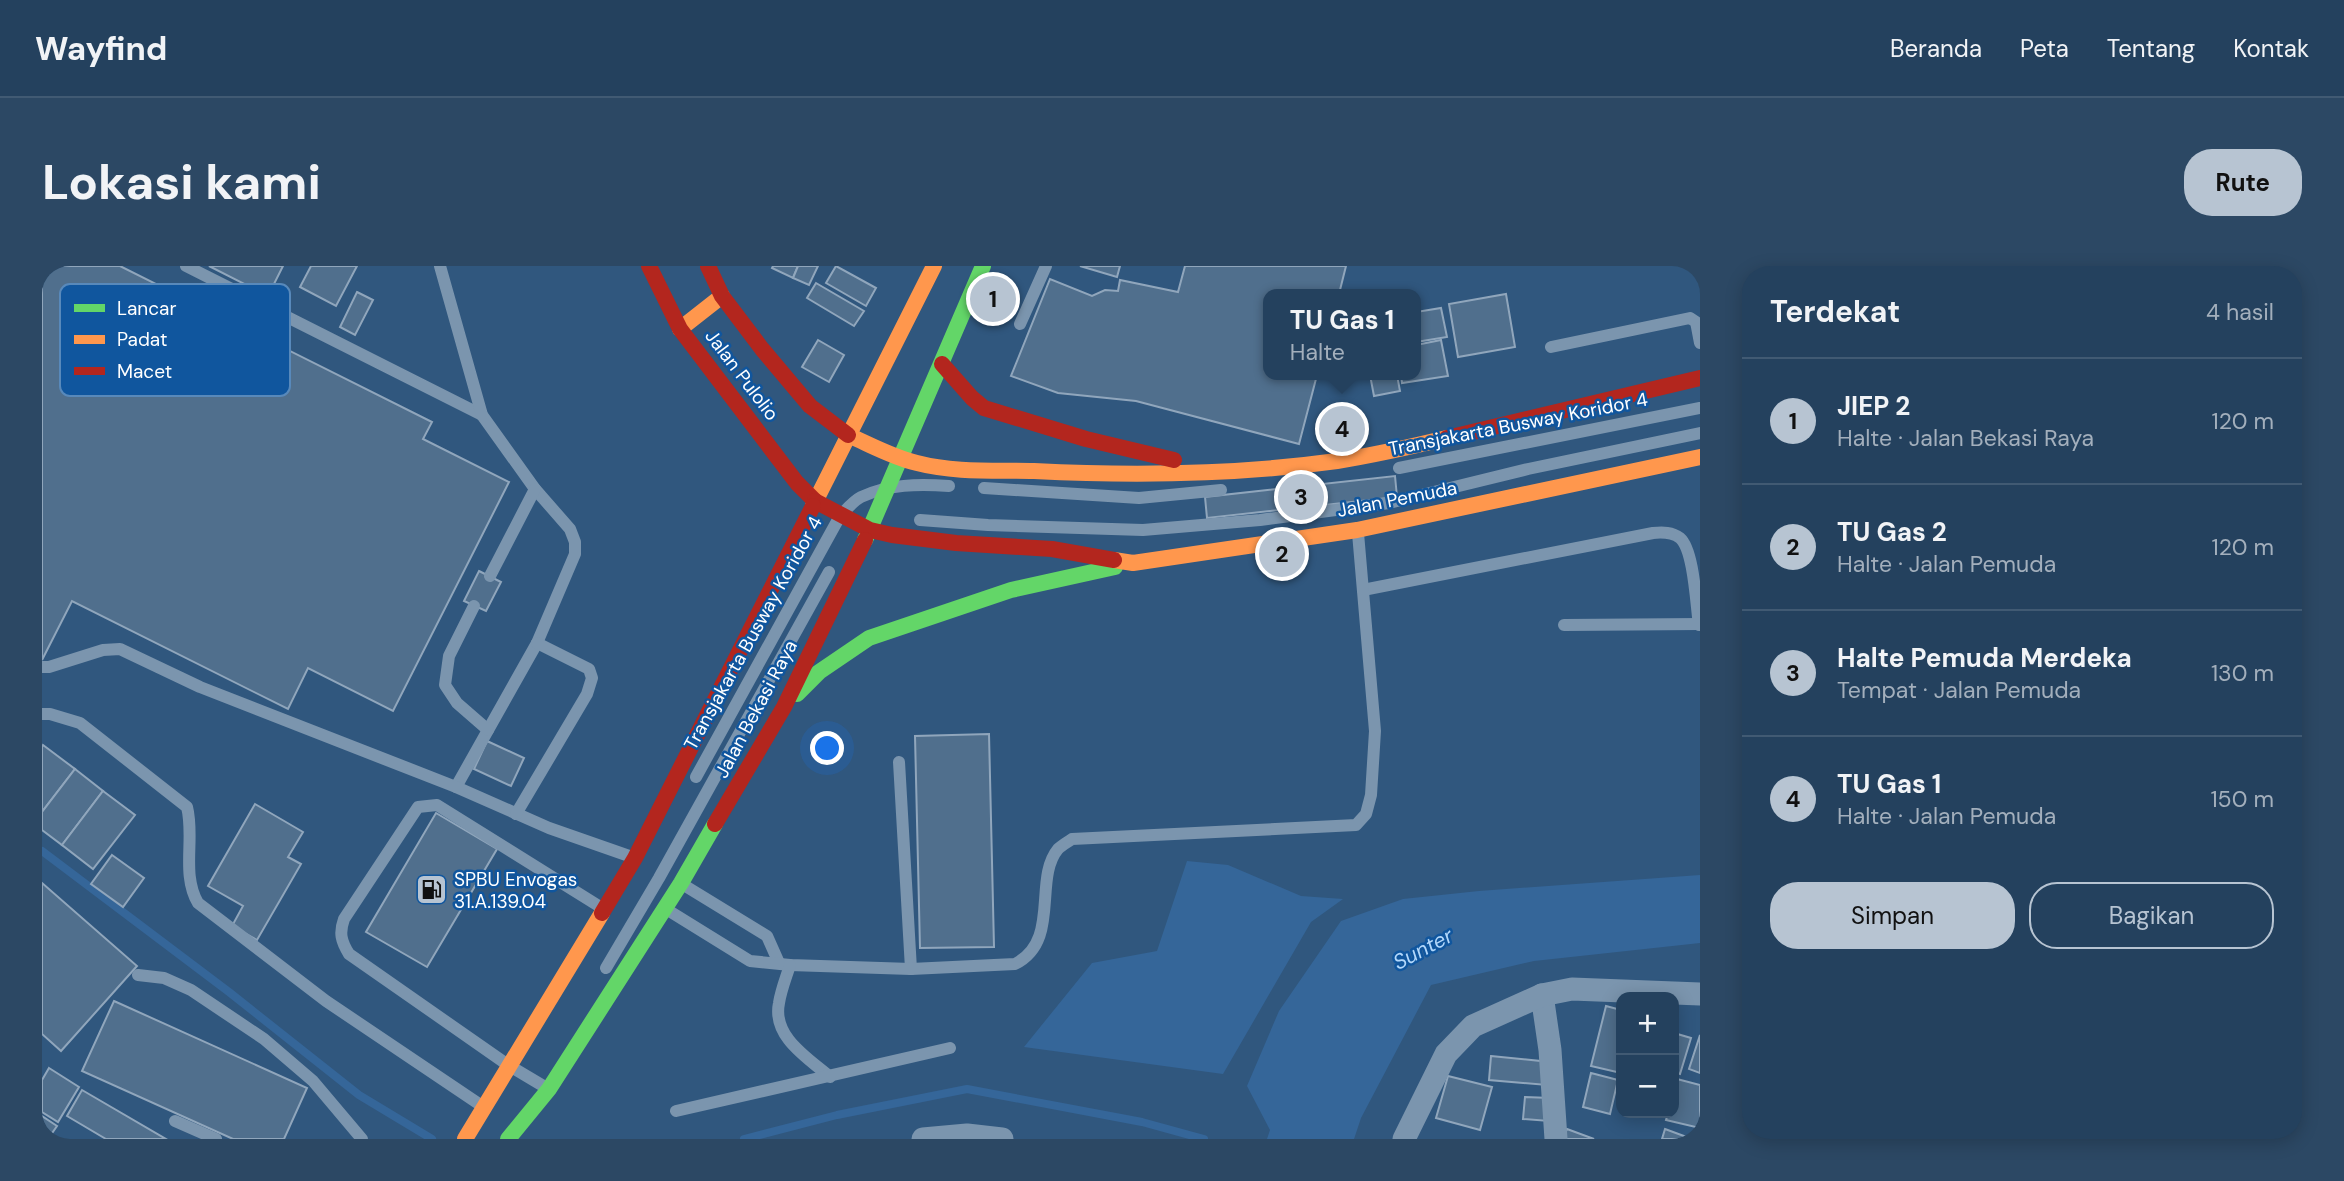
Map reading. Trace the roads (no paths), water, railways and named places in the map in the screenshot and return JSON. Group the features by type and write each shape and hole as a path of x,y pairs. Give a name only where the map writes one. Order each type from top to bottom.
{"main road":[{"name":"Jalan Pulolio","path":"649,266 680,329 797,483 815,501"},
{"name":"Jalan Pulolio","path":"708,266 722,296 762,349 810,406 848,435"},
{"name":"Jalan Bekasi Raya","path":"465,1139 521,1044 608,917 635,858 934,266"},
{"name":"Jalan Bekasi Raya","path":"508,1139 549,1089 666,908 784,707 889,488 983,266"},
{"path":"680,329 722,296"},
{"path":"942,364 984,408 1086,439 1222,472"},
{"path":"848,435 902,459 946,468 1158,475 1222,472 1346,460 1383,453 1700,378"},
{"name":"Jalan Pemuda","path":"815,501 840,516 869,525 956,543 1052,549 1133,563 1357,530 1700,457"},
{"path":"784,707 819,672 869,638 1012,590 1133,563"}],"street":[{"path":"1404,1139 1446,1054 1473,1026 1542,995 1572,989 1700,994"},
{"path":"1542,995 1550,1050 1556,1139"},
{"path":"923,1139 967,1135 1002,1139"}],"lane":[{"path":"187,266 223,284"},
{"path":"440,266 482,415 535,489 570,529 575,542 575,554 537,643 456,787"},
{"path":"1020,324 1046,266"},
{"path":"290,318 482,415"},
{"path":"1551,347 1690,318 1696,322 1700,343"},
{"name":"Transjakarta Busway Koridor 4","path":"1385,470 1700,408"},
{"path":"913,519 988,525 1143,530 1260,520 1388,503 1528,469 1700,433"},
{"name":"Transjakarta Busway Koridor 4","path":"687,794 840,516 859,498 889,488 917,484 1139,498 1232,489"},
{"path":"490,576 535,489"},
{"path":"666,908 750,961 911,969 1015,964 1027,958 1041,932 1051,863 1059,848 1072,839 1356,825 1366,814 1371,795 1375,731 1357,530"},
{"path":"1363,590 1640,536 1668,532 1681,539 1688,551 1699,624 1564,625"},
{"name":"Transjakarta Busway Koridor 4","path":"597,983 659,878 834,563"},
{"path":"474,606 449,656 445,685 457,703 488,730"},
{"path":"516,814 587,694 592,678 589,669 537,643"},
{"path":"42,667 103,650 120,649 200,687 456,787 516,814 635,858"},
{"path":"42,714 80,723 187,807 191,821 192,892 198,903 326,1001 485,1108"},
{"path":"899,762 911,969"},
{"path":"549,1089 508,1065 349,954 342,944 340,931 344,919 418,807 428,804 437,805 608,917"},
{"path":"681,883 766,936 785,964 778,1005 779,1023 791,1044 830,1077"},
{"path":"138,975 164,978 191,990 264,1039 313,1081 362,1139"},
{"path":"562,1069 563,1051 573,1028"},
{"path":"676,1111 950,1048"},
{"path":"175,1121 216,1139"}],"water":[{"path":"1187,861 1228,865 1301,896 1343,899 1311,922 1223,1074 1024,1047 1092,963 1157,951"},
{"name":"Sunter","path":"1700,875 1700,943 1534,961 1431,985 1361,1118 1354,1139 1267,1139 1270,1130 1247,1086 1279,1011 1341,921 1403,899"}],"waterway":[{"path":"42,851 229,992 359,1095 432,1139"},
{"path":"744,1139 837,1115 967,1089 1142,1122 1204,1139"}],"place":[{"name":"JIEP 2","path":"993,299"},
{"name":"TU Gas 1","path":"1342,429"},
{"name":"Halte Pemuda Merdeka","path":"1301,497"},
{"name":"TU Gas 2","path":"1282,554"},
{"name":"SPBU Envogas 31.A.139.04","path":"431,890"}]}
